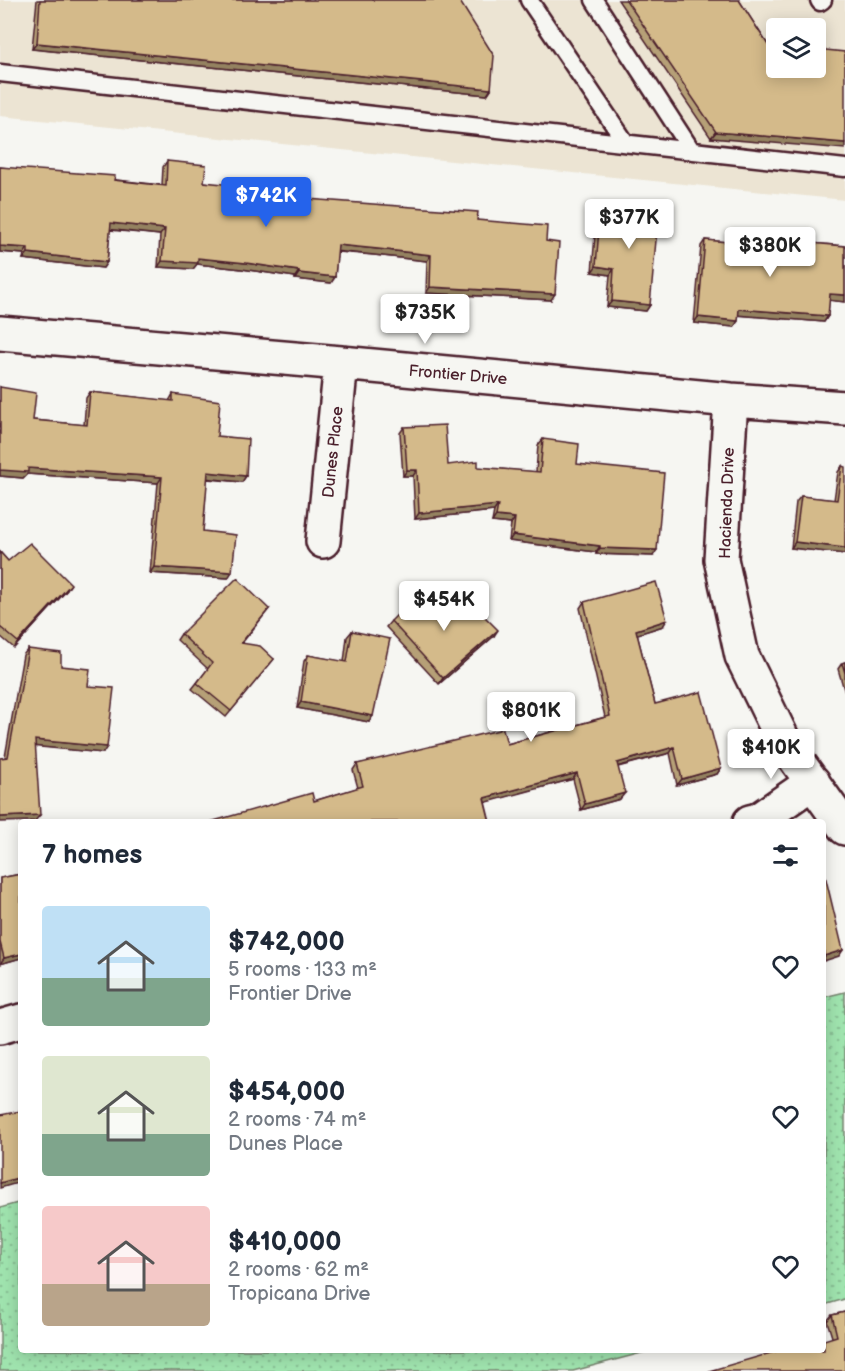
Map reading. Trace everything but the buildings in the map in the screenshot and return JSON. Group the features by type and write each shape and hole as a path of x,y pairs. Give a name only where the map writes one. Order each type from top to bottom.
{"street":[{"name":"Frontier Drive","path":"0,333 731,400 845,408"},
{"name":"Dunes Place","path":"323,541 341,363"},
{"name":"Hacienda Drive","path":"731,400 722,559 742,656 785,744 845,828"},
{"path":"759,819 813,782"},
{"path":"0,1027 18,1022"}],"lane":[{"path":"529,0 626,143"},
{"path":"594,0 692,150"},
{"path":"0,73 845,168"}],"shaded area":[{"path":"0,0 845,0 845,200 0,116"}],"green space":[{"path":"845,992 845,1299 826,1304 826,997"},
{"path":"18,1203 18,1353 642,1353 573,1371 0,1371 0,1208"}]}
